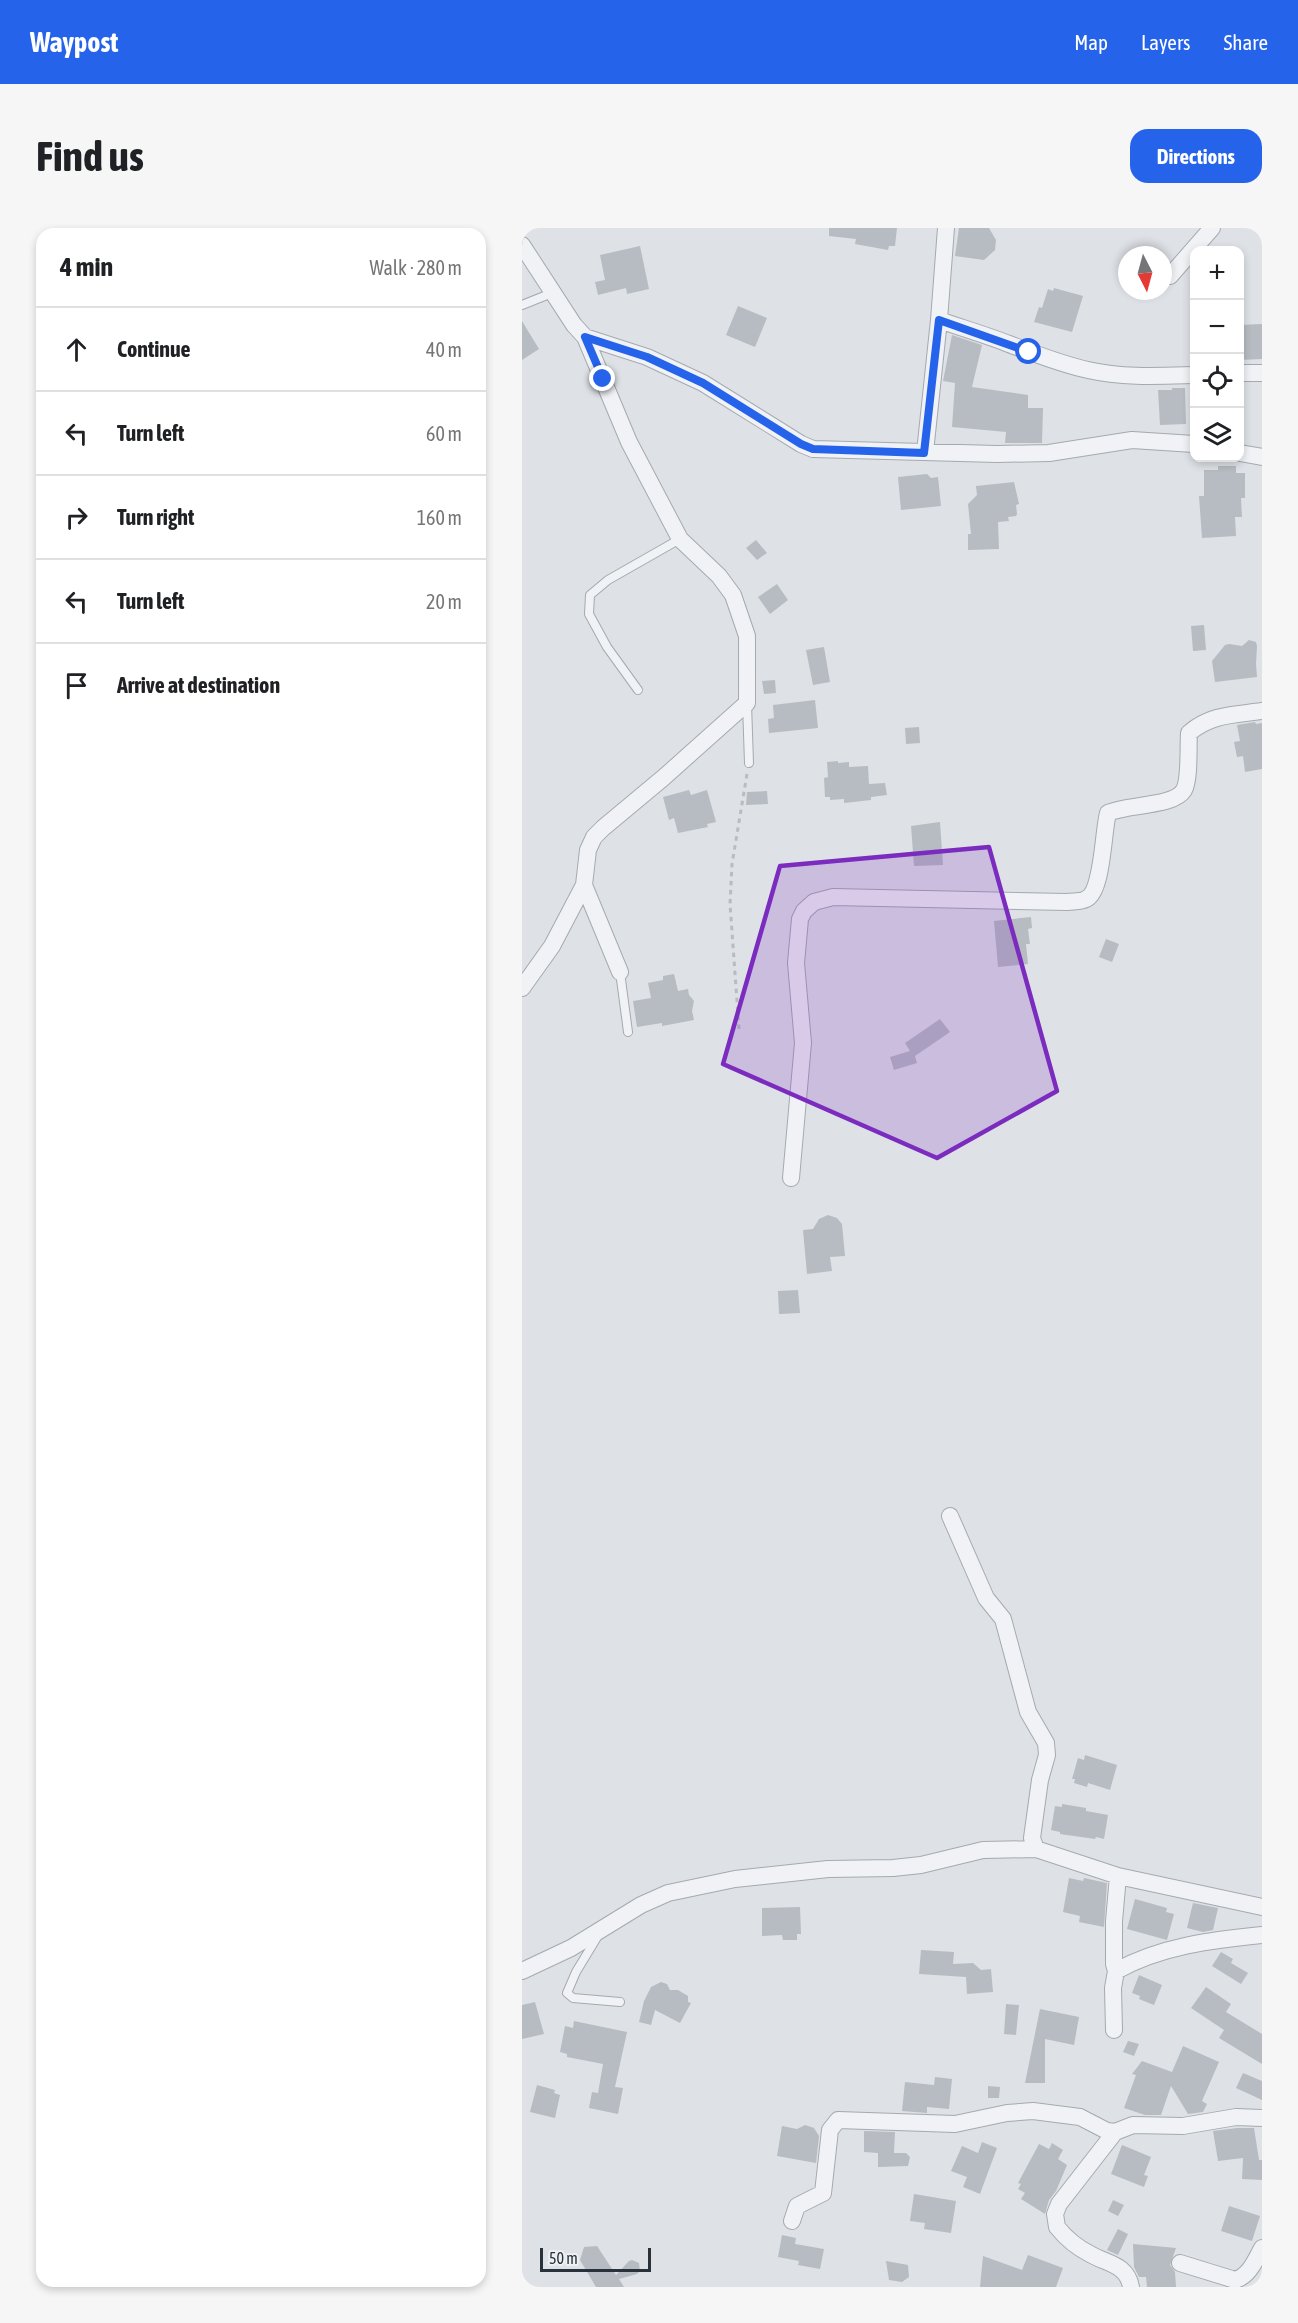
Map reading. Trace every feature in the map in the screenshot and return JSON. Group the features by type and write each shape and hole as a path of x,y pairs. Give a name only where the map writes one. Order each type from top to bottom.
{"street":[{"path":"924,453 939,320 946,228"},
{"path":"1172,274 1212,228"},
{"path":"522,245 552,293 585,337 629,442 680,539 718,576 733,595 747,636 747,703 594,837 588,850 584,885 552,946 522,988"},
{"path":"939,320 1048,360 1090,371 1116,375 1190,375"},
{"path":"585,337 647,357 703,383 801,444 813,449 924,453 1049,453 1132,440 1190,444"},
{"path":"1244,374 1262,373"},
{"path":"1244,454 1262,457"},
{"path":"791,1178 803,1043 796,963 800,919 804,911 814,902 833,897 1067,902 1086,900 1092,895 1096,884 1108,813 1118,808 1175,799 1184,790 1190,733 1201,723 1214,718 1262,711"},
{"path":"584,885 620,972"},
{"path":"950,1516 986,1598 1003,1619 1028,1712 1046,1743 1047,1755 1040,1780 1032,1838 1036,1849"},
{"path":"522,1971 571,1948 641,1905 668,1893 700,1884 828,1869 921,1865 983,1850 1036,1849 1118,1876 1262,1907"},
{"path":"1114,2030 1113,1988 1116,1971 1114,1921 1118,1876"},
{"path":"1116,1971 1159,1952 1192,1944 1262,1935"},
{"path":"792,2221 797,2205 823,2193 830,2130 838,2120 955,2124 1007,2113 1033,2111 1080,2117 1107,2131 1115,2132 1133,2125 1183,2126 1236,2116 1262,2118"},
{"path":"1115,2132 1059,2204 1056,2221 1062,2233 1086,2252 1122,2268 1131,2287"},
{"path":"1180,2263 1235,2280 1247,2274 1262,2248"}],"lane":[{"path":"522,305 552,293"},
{"path":"638,690 607,647 589,614 590,595 608,580 680,539"},
{"path":"747,703 749,763"},
{"path":"620,972 628,1032"},
{"path":"602,1930 576,1972 567,1993 573,1998 620,2002"}],"path":[{"path":"739,1029 730,904 732,864 749,763"}],"highlighted area":[{"path":"989,847 1057,1091 937,1158 723,1064 780,866"}],"building":[{"path":"829,228 897,228 895,246 889,246 888,250 855,244 856,239 829,236"},
{"path":"959,228 989,228 996,240 995,250 984,260 955,256"},
{"path":"640,246 649,289 627,294 626,288 598,295 595,282 605,280 600,255"},
{"path":"1054,288 1083,296 1072,332 1034,322 1039,307 1042,308 1048,289 1053,291"},
{"path":"738,306 767,318 755,347 726,335"},
{"path":"522,321 539,349 522,360"},
{"path":"1262,324 1262,359 1244,360 1244,325"},
{"path":"952,335 982,345 972,387 1028,395 1028,408 1043,408 1042,443 1005,443 1006,432 952,427 955,383 943,381"},
{"path":"1172,388 1185,388 1186,424 1160,425 1158,390 1172,390"},
{"path":"1218,466 1236,466 1236,473 1245,473 1245,498 1241,498 1242,517 1235,517 1236,536 1202,538 1199,496 1204,496 1204,470 1218,470"},
{"path":"927,474 931,478 938,477 941,506 901,510 898,477"},
{"path":"1014,482 1019,504 1016,505 1017,514 1008,517 1009,521 998,522 999,549 968,550 968,534 971,534 968,504 977,495 976,486"},
{"path":"756,540 767,553 757,560 746,548"},
{"path":"777,584 788,600 770,614 758,597"},
{"path":"1204,625 1206,650 1193,651 1191,626"},
{"path":"1249,640 1256,642 1257,646 1257,677 1215,682 1212,661 1225,645 1242,646"},
{"path":"824,647 830,682 813,685 806,650"},
{"path":"775,680 776,693 764,694 762,681"},
{"path":"815,700 818,728 769,733 768,719 774,718 773,705"},
{"path":"1255,722 1256,724 1262,723 1262,769 1245,772 1243,756 1237,757 1234,742 1240,741 1237,725"},
{"path":"919,727 920,743 906,744 905,728"},
{"path":"838,761 838,763 849,762 849,767 868,766 869,784 885,783 887,795 871,797 871,800 844,803 844,799 830,800 830,797 825,797 824,778 828,777 827,762"},
{"path":"689,790 691,795 707,790 716,822 707,824 708,827 678,833 674,818 669,820 663,797"},
{"path":"767,791 768,804 746,805 747,792"},
{"path":"940,822 943,865 914,866 911,826"},
{"path":"1031,917 1032,928 1028,929 1030,944 1026,944 1028,964 998,967 994,921"},
{"path":"1106,939 1119,944 1112,962 1099,957"},
{"path":"674,974 678,991 688,989 694,1001 692,1011 694,1020 662,1026 662,1023 637,1027 633,1001 651,998 648,983 663,980 663,976"},
{"path":"940,1019 950,1032 915,1056 917,1063 894,1070 890,1057 910,1051 905,1043"},
{"path":"828,1215 837,1218 842,1224 845,1256 830,1257 832,1271 807,1274 803,1230 813,1229 819,1219"},
{"path":"798,1290 800,1313 779,1314 778,1291"},
{"path":"1085,1755 1117,1765 1110,1790 1088,1783 1087,1787 1074,1783 1075,1779 1072,1779 1078,1758 1084,1760"},
{"path":"1062,1804 1108,1815 1104,1839 1060,1834 1060,1832 1051,1830 1055,1806 1062,1807"},
{"path":"1069,1878 1083,1881 1084,1878 1107,1883 1104,1927 1079,1922 1080,1916 1063,1912"},
{"path":"1135,1899 1167,1908 1166,1912 1174,1914 1167,1940 1127,1929"},
{"path":"1193,1903 1218,1908 1213,1930 1203,1932 1187,1928"},
{"path":"800,1907 801,1934 797,1934 797,1940 783,1940 782,1935 762,1936 762,1908"},
{"path":"921,1950 954,1952 953,1964 973,1963 981,1970 991,1969 993,1992 967,1994 966,1977 919,1974"},
{"path":"1221,1952 1233,1959 1231,1963 1248,1973 1241,1984 1212,1966"},
{"path":"1139,1975 1162,1985 1154,2005 1139,1999 1140,1996 1132,1993"},
{"path":"661,1982 667,1984 670,1990 678,1990 688,1996 688,2002 691,2003 680,2023 655,2010 651,2025 639,2022 644,2001 651,1987"},
{"path":"1206,1987 1231,2004 1226,2012 1262,2034 1262,2064 1219,2038 1224,2030 1191,2008"},
{"path":"535,2002 544,2034 522,2039 522,2005"},
{"path":"1006,2004 1019,2005 1016,2035 1004,2034"},
{"path":"1040,2009 1079,2017 1074,2045 1045,2039 1045,2083 1025,2083"},
{"path":"574,2021 627,2032 615,2087 623,2088 618,2114 589,2108 592,2092 598,2093 603,2064 567,2057 567,2054 560,2052 565,2026 573,2028"},
{"path":"1128,2041 1139,2044 1134,2056 1123,2052"},
{"path":"1183,2046 1219,2062 1202,2101 1207,2104 1203,2112 1188,2114 1171,2086 1161,2115 1145,2115 1124,2108 1136,2075 1132,2074 1142,2061 1172,2072"},
{"path":"1243,2073 1262,2081 1262,2100 1236,2088"},
{"path":"935,2077 952,2079 949,2109 927,2107 927,2113 902,2111 905,2082 934,2085"},
{"path":"537,2085 555,2090 554,2093 560,2095 555,2118 530,2112"},
{"path":"988,2086 1000,2087 999,2098 988,2098"},
{"path":"805,2125 814,2128 819,2136 816,2163 777,2156 782,2126 797,2129"},
{"path":"1254,2128 1259,2160 1262,2160 1262,2180 1242,2179 1243,2158 1218,2161 1213,2131"},
{"path":"864,2131 895,2132 894,2153 906,2153 910,2157 908,2166 878,2167 878,2153 864,2152"},
{"path":"982,2142 997,2148 980,2194 963,2187 967,2177 951,2171 962,2146 978,2153"},
{"path":"1052,2143 1063,2150 1058,2159 1067,2165 1056,2191 1049,2200 1045,2214 1021,2199 1025,2193 1018,2189 1021,2184 1018,2183 1039,2144 1049,2149"},
{"path":"1122,2145 1151,2157 1144,2175 1148,2176 1144,2187 1111,2174"},
{"path":"914,2194 956,2201 951,2233 924,2229 925,2223 910,2221"},
{"path":"1113,2200 1124,2205 1118,2216 1108,2211"},
{"path":"1229,2206 1260,2216 1252,2241 1221,2231"},
{"path":"1118,2229 1128,2234 1118,2255 1107,2250"},
{"path":"782,2235 796,2238 795,2244 824,2249 820,2269 798,2265 799,2261 778,2257"},
{"path":"1133,2244 1176,2248 1170,2265 1175,2272 1176,2287 1147,2287 1146,2277 1139,2277 1134,2267"},
{"path":"597,2246 616,2275 632,2260 639,2263 640,2271 619,2279 624,2287 596,2287 580,2260 584,2247"},
{"path":"1028,2255 1063,2268 1056,2287 980,2287 983,2256 1022,2270"},
{"path":"886,2261 908,2265 909,2277 902,2282 889,2280"}],"route":[{"path":"603,379 585,337 647,357 703,383 801,444 813,449 924,453 939,320 1029,352"}]}
